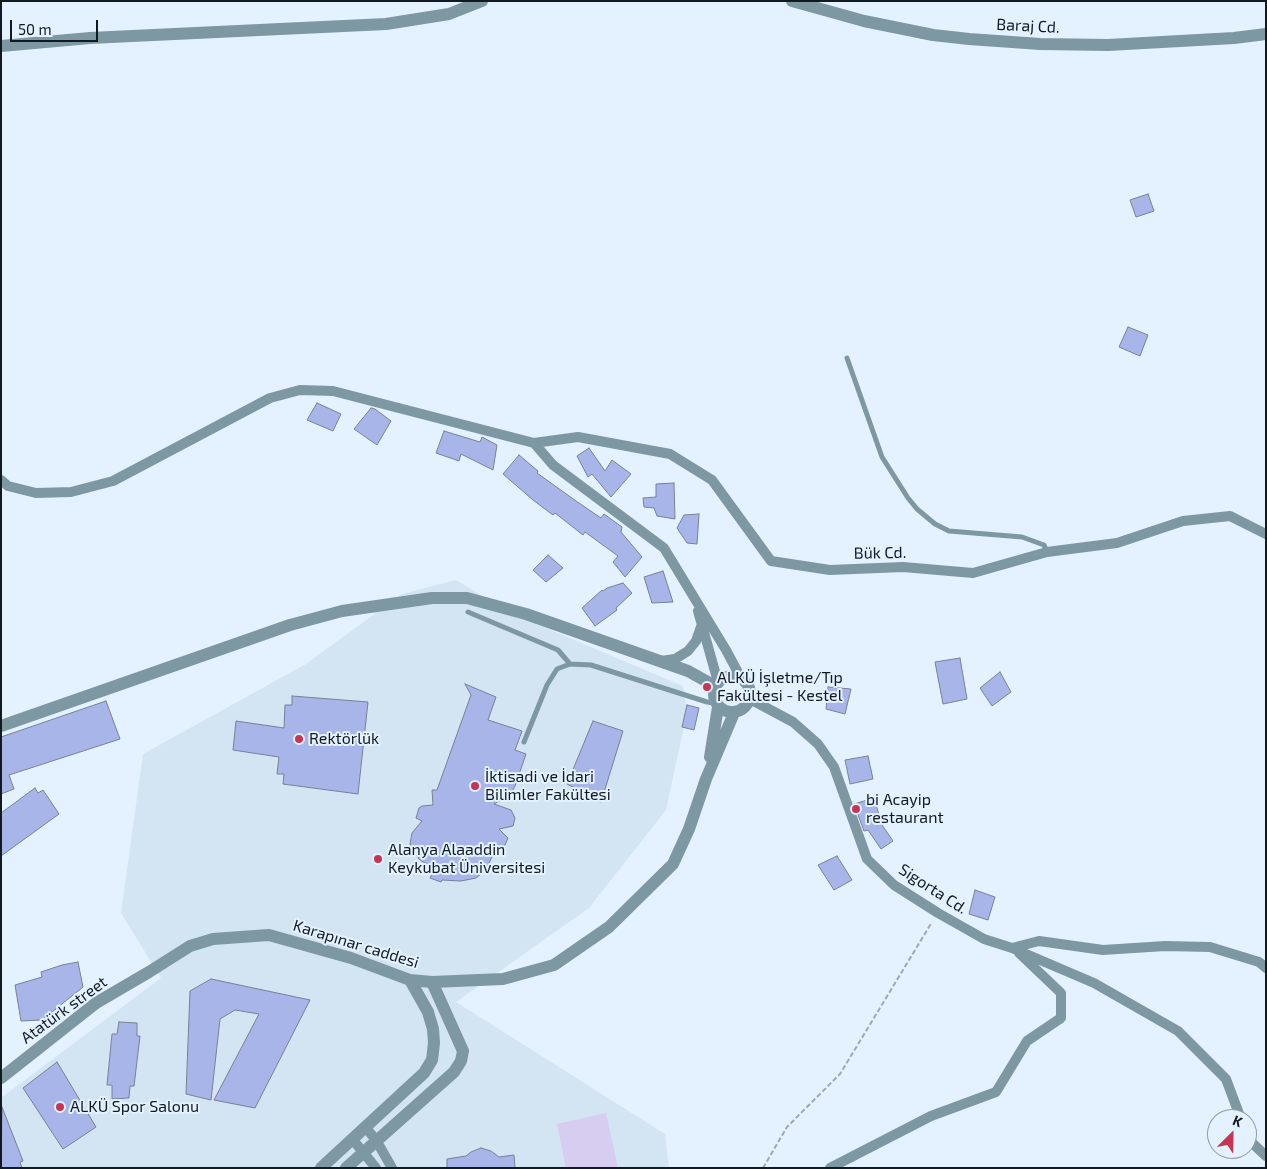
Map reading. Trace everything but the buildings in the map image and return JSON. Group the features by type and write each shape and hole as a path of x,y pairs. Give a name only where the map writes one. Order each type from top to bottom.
{"street":[{"path":"1,46 90,38 386,24 449,14 482,1"},
{"name":"Baraj Cd.","path":"792,1 864,21 933,35 1040,44 1108,44 1234,38 1266,34"},
{"path":"1,480 8,486 36,493 71,492 113,481 270,398 300,390 333,391 534,443 553,465 664,548 741,678 749,687 750,699 744,708 734,713 726,711 716,695 697,676 661,661 526,614 467,598 432,598 342,611 290,626 1,726"},
{"name":"Bük Cd.","path":"534,443 578,437 670,454 712,480 771,561 830,570 903,567 973,572 1047,552 1117,543 1183,521 1230,516 1266,534"},
{"path":"693,596 702,624 716,695"},
{"path":"661,661 675,659 688,651 696,641 702,624"},
{"path":"716,695 729,676 741,678"},
{"name":"Karapınar caddesi","path":"706,779 716,695"},
{"name":"Sigorta Cd.","path":"750,699 793,722 818,744 834,767 867,859 894,885 984,939 1012,948 1094,983 1178,1031 1226,1079 1237,1109"},
{"name":"Karapınar caddesi","path":"148,972 190,946 213,939 269,935 351,958 410,980 432,982 503,979 554,965 609,927 673,864 689,829 706,779 734,713"},
{"path":"1012,948 1039,941 1103,950 1165,946 1210,947 1259,962 1266,968"},
{"path":"830,1168 931,1116 996,1092 1027,1041 1061,1018 1061,993 1012,948"},
{"name":"Atatürk street","path":"1,1078 96,1003 148,972"},
{"path":"321,1168 424,1073 432,1060 433,1029 428,1012 410,980"},
{"path":"346,1168 454,1072 461,1061 463,1051 432,982"},
{"path":"366,1128 376,1140 392,1168"},
{"path":"352,1140 376,1168"}],"lane":[{"path":"847,358 882,457 917,510 935,524 949,531 1022,537 1044,545 1047,552"},
{"path":"468,612 558,650 570,664"},
{"path":"524,742 547,685 557,669 570,664 591,665 707,702 716,695"}],"path":[{"path":"763,1168 787,1127 840,1074 938,913"}],"shaded area":[{"name":"Alanya Alaaddin Keykubat Üniversitesi","path":"456,580 508,612 683,686 687,712 666,810 589,908 456,1002 665,1134 669,1168 1,1168 1,1098 161,978 121,913 143,754 306,664 402,594"},
{"path":"606,1113 618,1168 566,1168 557,1124"}],"place":[{"name":"ALKÜ İşletme/Tıp Fakültesi - Kestel","path":"707,687"},
{"name":"Rektörlük","path":"299,739"},
{"name":"İktisadi ve İdari Bilimler Fakültesi","path":"475,786"},
{"name":"bi Acayip restaurant","path":"856,809"},
{"name":"Alanya Alaaddin Keykubat Üniversitesi","path":"378,859"},
{"name":"ALKÜ Spor Salonu","path":"60,1107"}]}
